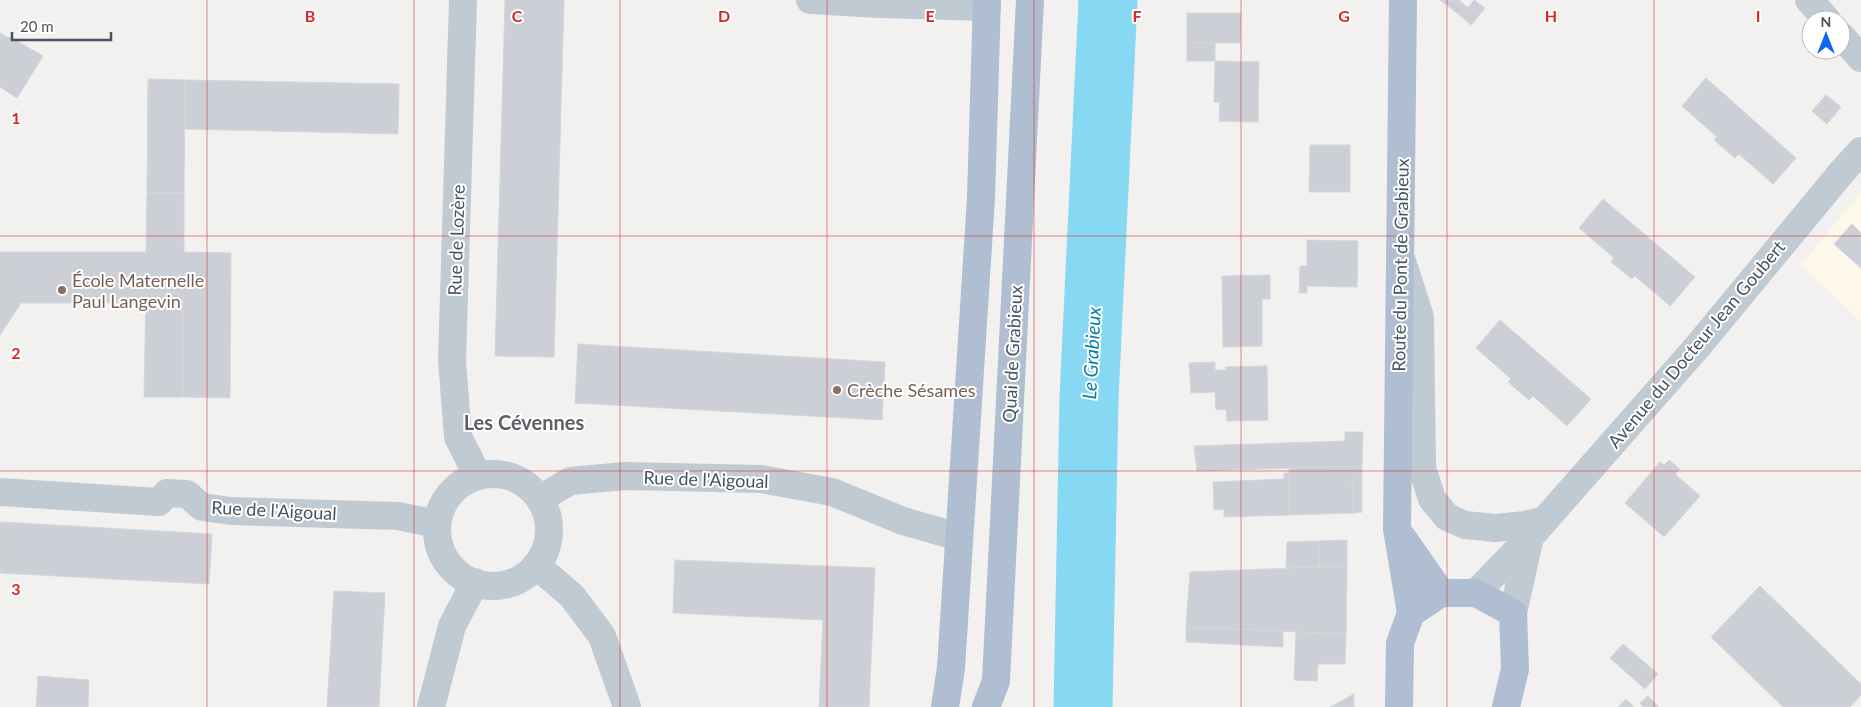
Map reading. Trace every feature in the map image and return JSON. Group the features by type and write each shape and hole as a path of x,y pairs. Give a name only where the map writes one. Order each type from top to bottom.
{"main road":[{"name":"Quai de Grabieux","path":"986,707 996,681 1030,0"},
{"name":"Route du Pont de Grabieux","path":"1403,0 1397,529 1411,613"},
{"path":"945,707 951,668 981,198 987,4"},
{"path":"1397,529 1441,593"},
{"path":"1399,707 1400,643 1411,613 1441,593 1476,593 1513,613 1516,669 1506,707"}],"street":[{"name":"Rue de Lozère","path":"463,0 452,361 458,437 478,476"},
{"path":"810,0 879,4 987,4"},
{"path":"1809,0 1818,10"},
{"path":"1851,47 1861,58"},
{"name":"Avenue du Docteur Jean Goubert","path":"1476,593 1538,529 1698,346 1861,151"},
{"path":"1400,254 1420,317 1422,468 1432,499 1447,517 1465,525 1495,528 1524,525 1538,529"},
{"path":"496,474 512,477 528,486 540,499 547,515 549,532 545,550 536,565 523,577 508,583 491,586 475,582 458,574 446,560 438,543 437,524 441,508 450,494 463,482 478,476 496,474"},
{"name":"Rue de l'Aigoual","path":"540,499 570,481 625,476 761,479 832,492 903,521 959,537"},
{"name":"Rue de l'Aigoual","path":"0,492 159,502 167,493 187,494 202,507 232,511 398,516 437,524"},
{"name":"Avenue du Docteur Jean Goubert","path":"1513,613 1538,529"},
{"path":"536,565 572,596 602,636 627,707"},
{"path":"431,707 452,626 475,582"}],"shaded area":[{"path":"1861,192 1861,322 1801,265"}],"building":[{"path":"505,0 564,0 554,357 495,356"},
{"path":"1440,0 1459,0 1468,8 1461,16"},
{"path":"1474,0 1485,8 1471,25 1461,16"},
{"path":"1187,13 1241,13 1240,43 1187,43"},
{"path":"0,33 43,56 17,98 0,87"},
{"path":"1187,43 1215,43 1215,61 1187,61"},
{"path":"1215,61 1259,62 1258,122 1219,121 1220,102 1214,102"},
{"path":"1706,78 1796,158 1773,184 1739,154 1735,158 1714,140 1717,137 1682,106"},
{"path":"148,79 185,80 184,193 147,193"},
{"path":"185,80 399,84 398,134 185,129"},
{"path":"1826,95 1841,107 1827,124 1812,111"},
{"path":"1310,145 1350,145 1350,192 1309,192"},
{"path":"147,193 184,193 184,252 231,253 230,398 183,397 183,294 146,293 146,303 21,303 0,335 0,252 146,252"},
{"path":"1603,199 1695,277 1670,306 1635,276 1632,279 1611,262 1614,258 1579,228"},
{"path":"1852,224 1861,233 1861,268 1834,244"},
{"path":"1307,240 1358,241 1357,287 1307,286 1307,293 1299,293 1300,266 1307,266"},
{"path":"1270,275 1270,299 1262,299 1262,346 1223,347 1222,276"},
{"path":"146,293 183,294 183,397 144,397"},
{"path":"1500,320 1591,399 1567,426 1533,396 1529,400 1508,382 1511,379 1476,348"},
{"path":"578,344 885,362 882,420 575,403"},
{"path":"1215,362 1215,370 1226,370 1225,367 1267,366 1268,420 1227,421 1226,409 1216,410 1215,392 1191,393 1189,363"},
{"path":"1345,432 1363,432 1362,466 1197,471 1194,446 1345,441"},
{"path":"1669,460 1680,469 1675,474 1700,496 1664,537 1625,503 1660,462 1664,465"},
{"path":"1362,466 1362,476 1352,477 1353,513 1288,515 1289,468"},
{"path":"1284,473 1289,473 1288,515 1224,517 1224,509 1214,510 1213,482 1284,479"},
{"path":"1362,476 1362,512 1353,513 1352,477"},
{"path":"0,522 212,534 209,584 0,573"},
{"path":"1347,540 1347,566 1319,567 1319,541"},
{"path":"1319,541 1319,567 1286,568 1287,542"},
{"path":"675,560 875,568 869,707 819,707 823,620 673,613"},
{"path":"1347,566 1346,634 1186,627 1190,572"},
{"path":"1760,586 1861,684 1861,695 1850,707 1783,707 1711,637"},
{"path":"334,591 385,593 379,707 327,707"},
{"path":"1186,627 1283,631 1283,647 1186,642"},
{"path":"1296,632 1346,634 1345,664 1318,664 1317,681 1294,680"},
{"path":"1623,644 1658,674 1645,689 1610,658"},
{"path":"38,676 89,680 88,707 36,707"},
{"path":"1354,694 1354,707 1330,707"},
{"path":"1648,696 1659,707 1643,707 1640,703"},
{"path":"1626,699 1634,707 1618,707"}],"waterway":[{"name":"Le Grabieux","path":"1083,707 1089,398 1108,0"}],"place":[{"name":"École Maternelle Paul Langevin","path":"62,290"},
{"name":"Crèche Sésames","path":"837,390"}],"district":[{"name":"Les Cévennes","path":"524,422"}]}
